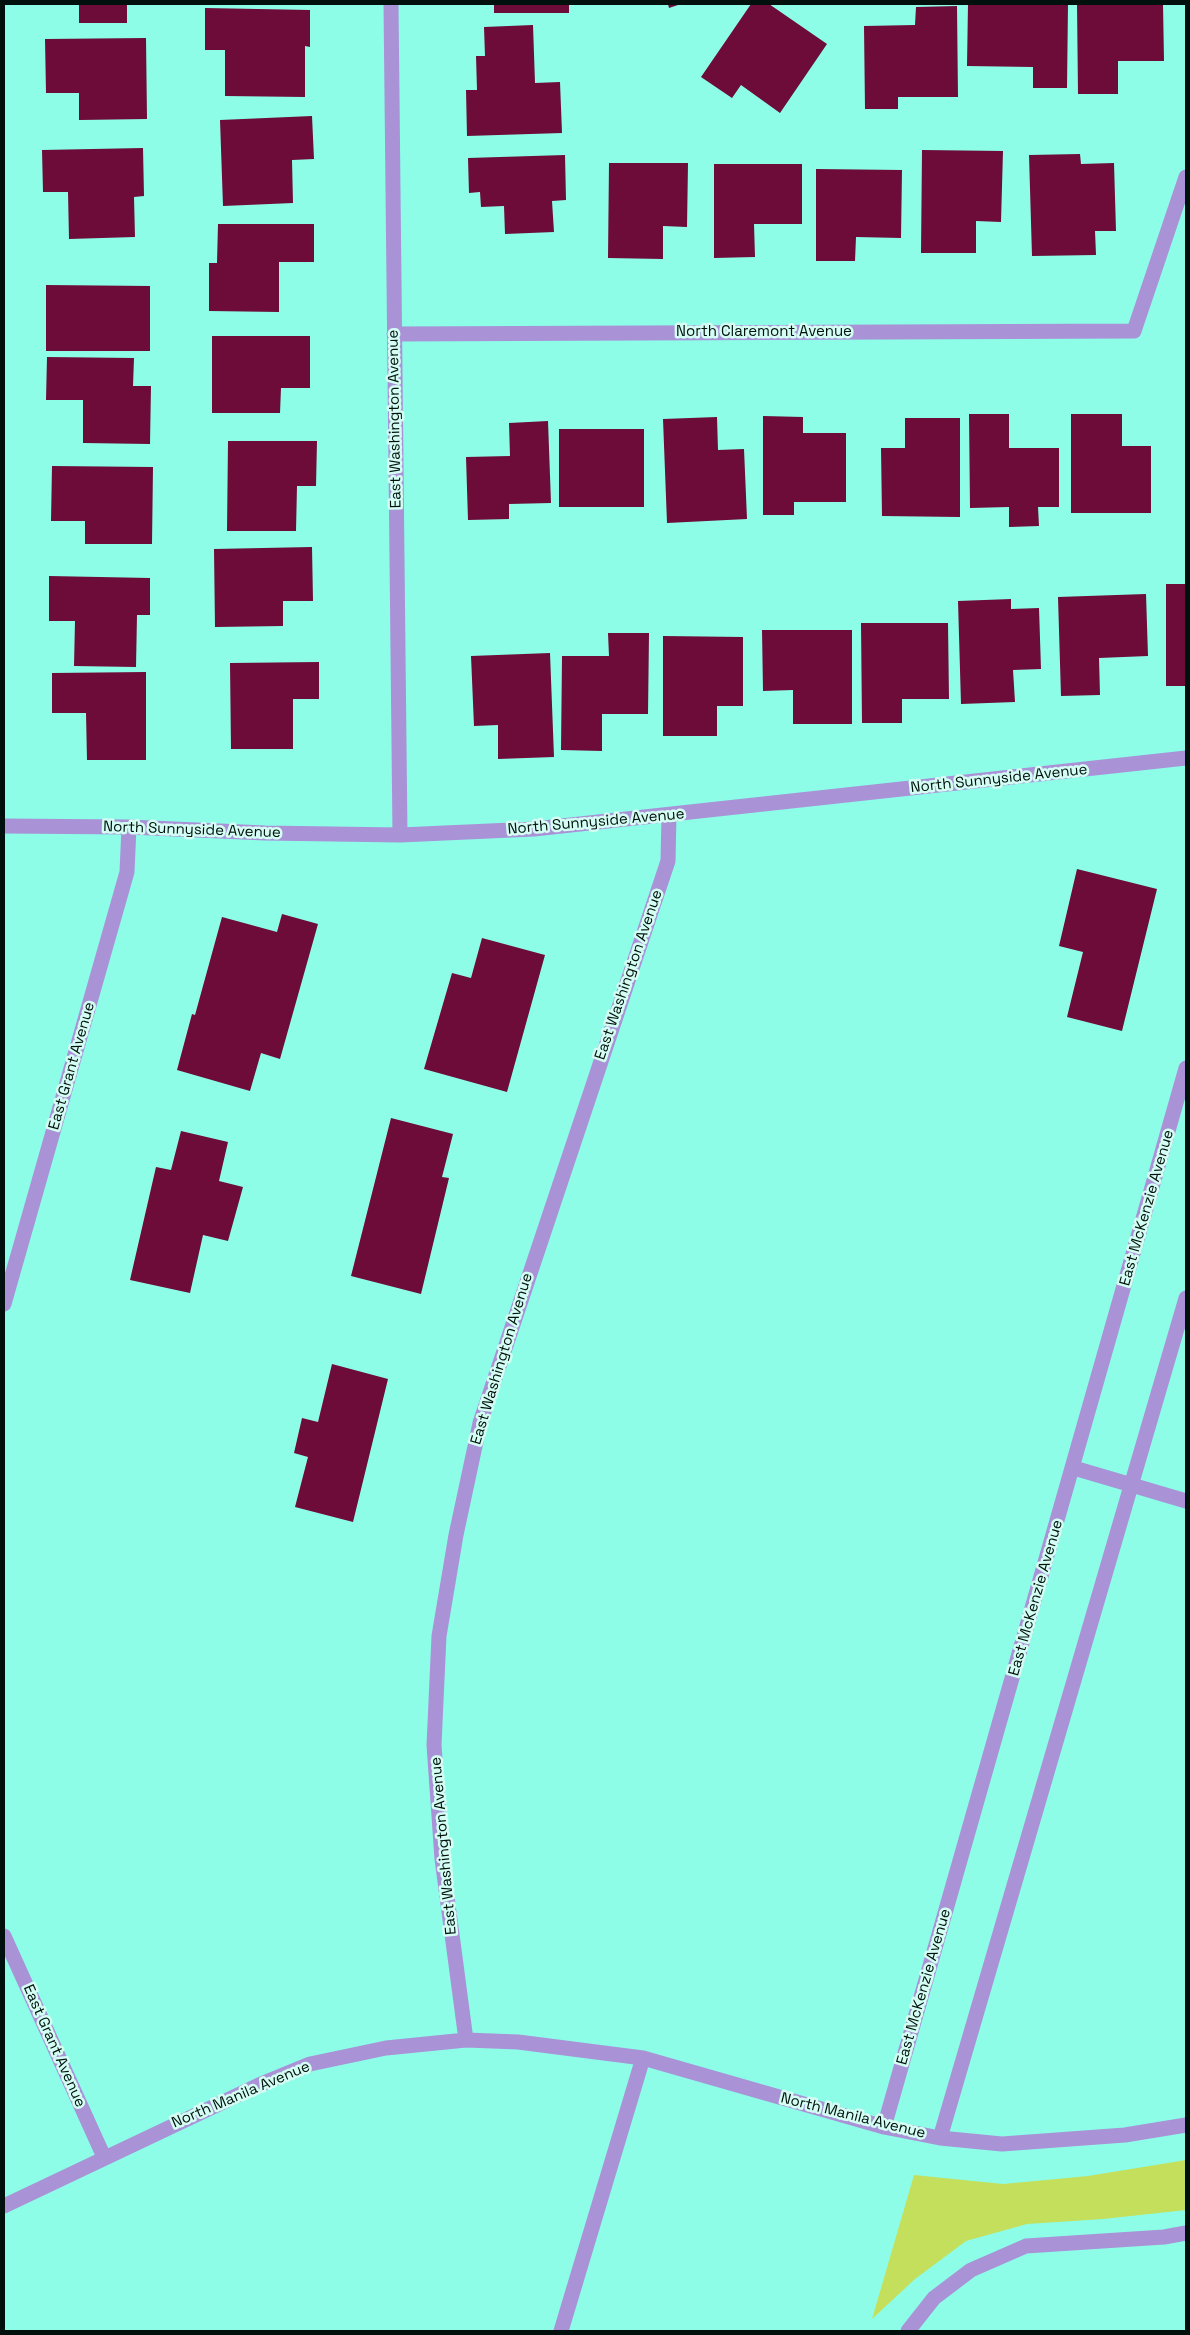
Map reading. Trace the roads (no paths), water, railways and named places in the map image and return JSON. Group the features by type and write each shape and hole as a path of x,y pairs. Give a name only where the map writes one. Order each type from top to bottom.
{"street":[{"name":"East Washington Avenue","path":"391,4 400,835"},
{"name":"North Claremont Avenue","path":"394,334 1134,330 1186,177"},
{"name":"North Sunnyside Avenue","path":"4,826 129,827 265,833 400,835 534,829 669,816 1186,758"},
{"name":"East Washington Avenue","path":"466,2040 442,1859 434,1745 440,1627 456,1535 480,1423 668,861 669,816"},
{"name":"East Grant Avenue","path":"4,1304 127,872 129,827"},
{"name":"East McKenzie Avenue","path":"884,2127 1074,1468 1186,1068"},
{"path":"940,2138 1133,1485 1186,1298"},
{"path":"1074,1468 1186,1501"},
{"name":"East Grant Avenue","path":"4,1936 104,2157"},
{"name":"North Manila Avenue","path":"4,2206 259,2085 310,2064 386,2048 466,2040 518,2042 643,2058 884,2127 940,2138 1002,2144 1125,2134 1186,2125"},
{"path":"561,2331 643,2058"},
{"path":"908,2331 934,2298 971,2270 1026,2246 1164,2237 1186,2233"}]}
